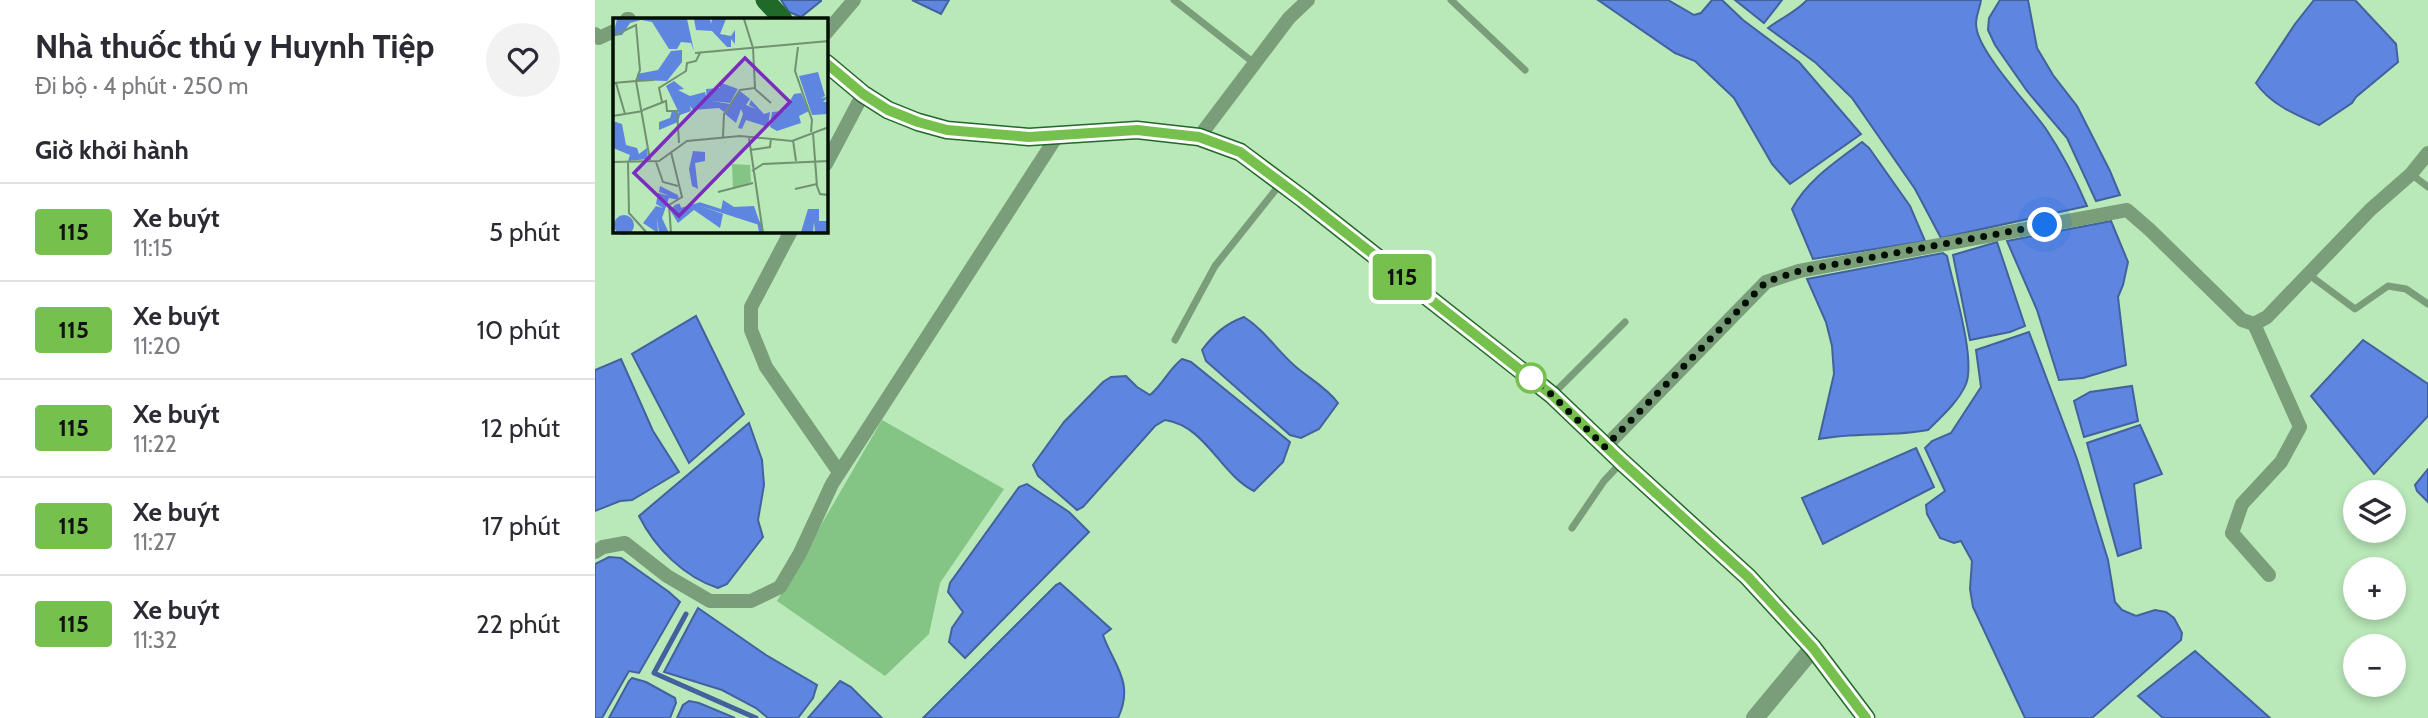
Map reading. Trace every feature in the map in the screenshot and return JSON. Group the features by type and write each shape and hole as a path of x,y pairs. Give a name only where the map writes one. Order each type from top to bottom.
{"main road":[{"path":"765,0 782,18"},
{"path":"828,65 863,94 888,110 947,130 996,135 1057,136 1137,130 1199,137 1240,152 1282,182 1552,395 1748,577 1813,648 1866,718"}],"street":[{"path":"828,31 854,0"},
{"path":"1199,137 1289,18 1308,0"},
{"path":"595,34 599,38 613,32"},
{"path":"828,160 863,94"},
{"path":"595,552 603,547 625,543 667,576 710,601 751,601 780,587 839,472 1057,136"},
{"path":"1605,447 1766,282 1813,269 2127,210 2242,320 2254,324 2267,317 2370,210 2411,174 2428,153"},
{"path":"790,233 751,307 751,330 766,367 839,472"},
{"path":"2254,324 2300,427 2281,462 2242,504 2232,533 2269,575"},
{"path":"1755,718 1813,648"}],"lane":[{"path":"1174,0 1254,64"},
{"path":"1451,0 1525,70"},
{"path":"2411,174 2428,187"},
{"path":"1175,340 1215,266 1282,182"},
{"path":"2308,274 2355,309 2388,286 2406,289 2428,304"},
{"path":"1552,395 1625,322"},
{"path":"1572,528 1604,481 1622,462"}],"green space":[{"path":"882,420 1004,489 940,583 929,634 885,676 777,601"}],"water":[{"path":"781,0 821,1 801,17 789,12"},
{"path":"912,0 949,0 941,14"},
{"path":"1598,0 1668,0 1694,15 1701,13 1712,0 1722,0 1743,20 1799,62 1861,134 1790,184 1772,164 1734,98 1695,61 1675,53"},
{"path":"1735,0 1782,0 1764,23"},
{"path":"1807,0 1981,0 1976,23 1981,42 1997,68 2052,138 2087,206 1941,238 1915,189 1852,98 1816,63 1768,28"},
{"path":"2000,0 2028,0 2037,48 2053,75 2077,106 2120,195 2096,201 2067,138 2027,91 1995,45 1988,30 1989,18"},
{"path":"2314,0 2355,0 2396,44 2398,62 2352,103 2319,125 2276,103 2256,83"},
{"path":"1862,142 1910,206 1925,241 1813,259 1792,209 1814,180"},
{"path":"2111,221 2128,262 2118,297 2126,365 2083,378 2059,380 2037,310 2007,241"},
{"path":"1997,242 2025,326 2010,332 1970,340 1953,255"},
{"path":"1943,253 1947,256 1968,358 1966,384 1959,397 1928,430 1819,439 1834,374 1832,346 1826,322 1807,279"},
{"path":"696,316 744,414 689,463 632,354"},
{"path":"1244,317 1338,403 1319,429 1301,438 1290,435 1206,361 1202,350 1211,339 1226,326"},
{"path":"2029,332 2077,459 2108,560 2115,602 2122,610 2136,616 2155,610 2166,612 2174,618 2182,633 2181,640 2092,718 2025,718 1973,607 1970,589 1972,561 1961,541 1954,543 1940,538 1927,514 1926,505 1945,491 1925,448 1932,441 1951,433 1981,387 1976,350"},
{"path":"2363,340 2428,384 2428,416 2374,474 2311,396"},
{"path":"621,359 653,431 679,472 632,500 620,501 595,511 595,370"},
{"path":"1182,359 1191,362 1290,442 1283,462 1254,491 1232,474 1191,431 1165,420 1155,426 1083,507 1077,510 1038,476 1033,465 1064,422 1103,382 1111,377 1126,376 1150,395"},
{"path":"2132,386 2138,421 2084,437 2074,401 2090,392"},
{"path":"749,423 762,460 764,485 758,520 763,537 727,584 718,588 694,577 672,560 653,539 639,516"},
{"path":"2140,425 2162,474 2134,484 2141,548 2118,556 2087,443"},
{"path":"1916,448 1934,487 1823,544 1802,498"},
{"path":"2428,469 2428,502 2415,485"},
{"path":"1027,484 1069,512 1089,532 965,658 949,642 952,628 963,612 948,592 950,583 1019,487"},
{"path":"609,557 621,558 680,602 639,673 629,671 602,718 595,718 595,564"},
{"path":"1060,583 1111,629 1103,635 1123,684 1123,705 1118,718 923,718 1056,585"},
{"path":"698,608 766,655 817,685 813,698 798,718 768,718 756,708 722,690 664,672"},
{"path":"2195,651 2270,718 2163,718 2138,696"},
{"path":"632,678 646,682 675,698 676,703 670,718 609,718"},
{"path":"840,681 851,687 882,718 808,718"},
{"path":"689,701 735,718 677,718 683,705"}],"waterway":[{"path":"686,614 654,673 756,718"}],"bus line":[{"name":"115","path":"828,65 863,94 888,110 947,130 1029,137 1137,130 1177,133 1220,143 1240,152 1282,182 1552,395 1748,577 1813,648 1866,718"}],"route":[{"path":"1531,378 1605,447 1766,282 1799,271 2045,225"}]}
